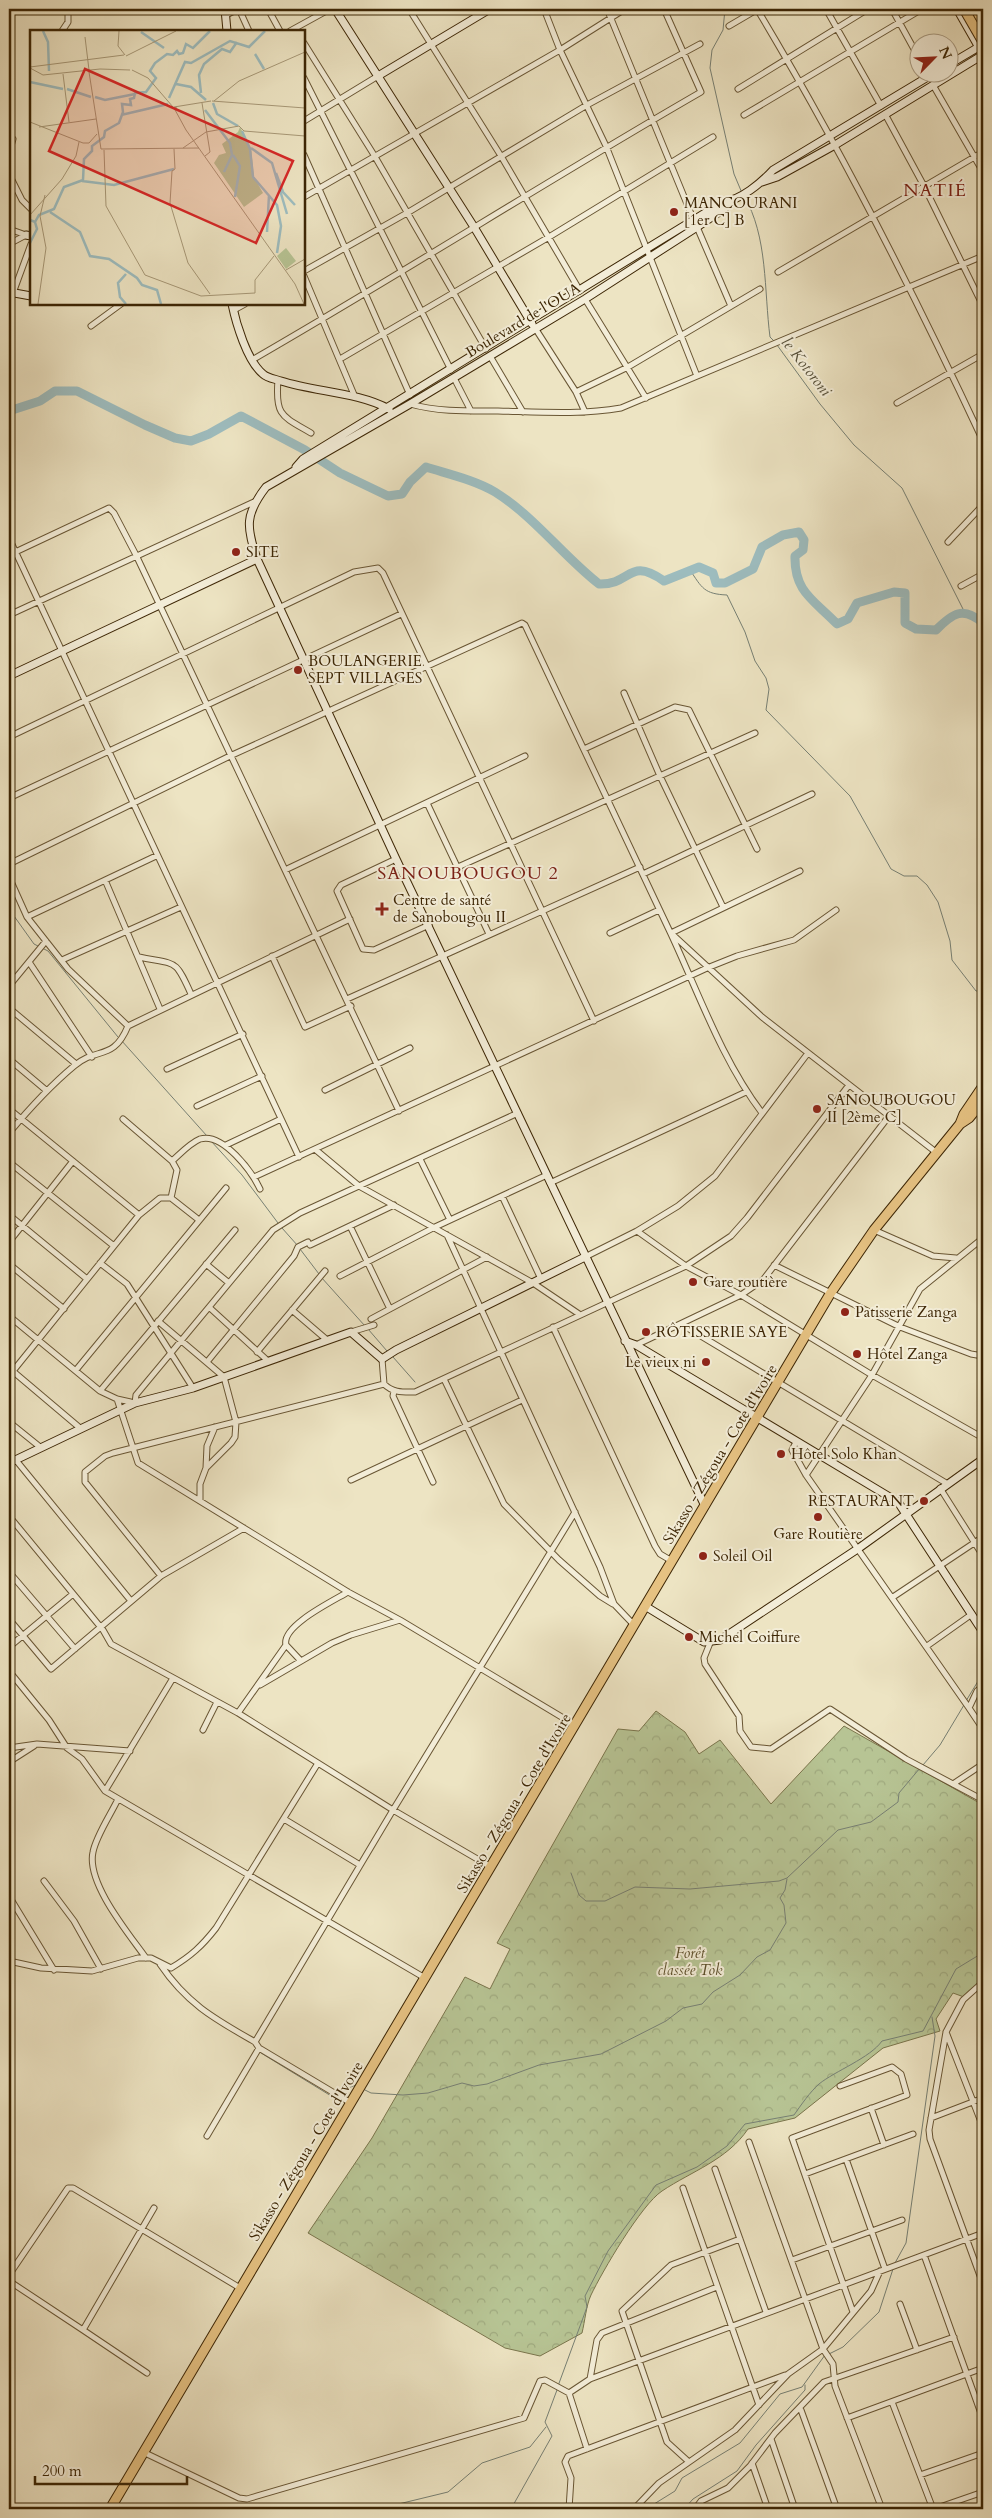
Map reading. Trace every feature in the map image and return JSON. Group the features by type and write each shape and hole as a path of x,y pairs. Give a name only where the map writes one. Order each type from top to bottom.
{"highway":[{"path":"964,9 979,45"},
{"path":"973,9 983,26"},
{"path":"960,1124 964,1114 983,1086"},
{"path":"960,1124 970,1118 983,1101"},
{"name":"Sikasso - Zégoua - Cote d'Ivoire","path":"110,2509 240,2288 426,1979 830,1294 874,1230 960,1124"}],"main road":[{"path":"335,9 474,227 533,325"},
{"path":"762,182 777,177 835,145 982,57 979,45 957,9"},
{"path":"978,9 983,18"},
{"path":"378,76 432,45 486,10"},
{"path":"226,12 227,30"},
{"path":"960,57 979,45 983,36"},
{"path":"762,182 773,170 831,137 917,82"},
{"name":"Boulevard de l'OUA","path":"533,325 585,299 651,256 695,224 725,208 730,201 762,182"},
{"path":"695,224 648,249 580,291 533,325 488,352 450,370 410,395 390,411 305,461 266,487 254,502 248,517 250,538 257,559 396,859 496,1066 625,1342 705,1506"},
{"path":"11,292 30,296"},
{"path":"233,307 252,360 263,375 355,398 390,411"},
{"name":"Boulevard de l'OUA","path":"390,411 410,404 454,378 488,352"},
{"path":"9,676 257,559"},
{"path":"12,1461 135,1403 193,1388 351,1332 382,1359 479,1308 585,1257"},
{"path":"625,1342 636,1345 898,1502 983,1632"},
{"path":"645,1606 704,1642 710,1643 720,1640 859,1548 905,1512 983,1459"}],"street":[{"path":"63,30 68,22 68,9"},
{"path":"226,12 239,9 249,30"},
{"path":"268,9 279,30"},
{"path":"294,30 330,9"},
{"path":"409,9 501,156 580,291"},
{"path":"544,9 560,50 606,146 697,376"},
{"path":"607,9 638,80 695,224 731,306"},
{"path":"305,195 560,50 625,9"},
{"path":"252,360 431,254 606,146 701,92 664,9"},
{"path":"729,26 758,9 831,137 910,286 983,441"},
{"path":"826,9 881,106"},
{"path":"738,89 868,9"},
{"path":"892,9 910,42"},
{"path":"744,115 922,9"},
{"path":"305,44 455,292 523,412"},
{"path":"305,270 407,213 587,105 638,80 700,44"},
{"path":"305,120 378,76"},
{"path":"305,80 450,370"},
{"path":"933,85 976,156 983,172"},
{"path":"885,114 964,264 983,306"},
{"path":"340,359 549,237 713,137"},
{"path":"9,153 13,138"},
{"path":"778,272 983,152"},
{"path":"305,156 410,395"},
{"path":"9,174 22,200 30,209"},
{"path":"9,229 29,236"},
{"path":"9,244 29,236"},
{"path":"9,304 11,292 30,246"},
{"path":"410,404 434,410 523,412 585,412 621,408 983,256"},
{"path":"305,278 355,398"},
{"path":"576,392 628,366 760,288"},
{"path":"585,299 646,398"},
{"path":"90,326 121,305"},
{"path":"533,325 576,392 585,412"},
{"path":"897,403 983,354"},
{"path":"454,378 471,411"},
{"path":"278,380 276,403 284,417 311,433"},
{"path":"9,615 254,502"},
{"path":"948,542 983,505"},
{"path":"9,555 109,508 136,555 205,704 351,1006 399,1111"},
{"path":"9,538 156,856 243,1034 299,1157"},
{"path":"9,737 354,572 378,568 383,573 594,1021"},
{"path":"961,586 983,574"},
{"path":"9,798 205,704 401,614"},
{"path":"9,864 230,756 517,624 525,625 609,800 690,977 746,1092 762,1113"},
{"path":"624,693 660,776 724,907"},
{"path":"584,749 675,707 689,710 711,752 756,849"},
{"path":"458,868 755,733"},
{"path":"285,870 525,756"},
{"path":"643,874 812,794"},
{"path":"427,803 489,934"},
{"path":"27,917 156,856"},
{"path":"396,859 341,884 337,891 363,949 370,951 429,926"},
{"path":"347,998 640,867"},
{"path":"671,933 800,872"},
{"path":"9,876 27,917 43,946 62,960 68,969 128,1026"},
{"path":"105,880 160,1009"},
{"path":"62,960 181,907"},
{"path":"610,933 659,910"},
{"path":"254,1177 707,968 737,956 794,940 836,910"},
{"path":"9,1132 47,1091 76,1064 117,1047 128,1026 350,919"},
{"path":"671,933 762,1017 938,1153"},
{"path":"9,986 43,946"},
{"path":"272,956 305,1027 351,1006"},
{"path":"139,957 175,963 180,969 191,994"},
{"path":"29,962 92,1057"},
{"path":"9,1008 76,1064"},
{"path":"167,1069 243,1034"},
{"path":"325,1090 410,1048"},
{"path":"585,1257 637,1231 678,1206 715,1176 808,1053"},
{"path":"9,1059 47,1091"},
{"path":"197,1106 262,1076"},
{"path":"161,1576 84,1477 85,1472 105,1456 384,1384 394,1391 415,1392 444,1380 579,1314 686,1266 731,1236 747,1218 849,1085"},
{"path":"550,1183 746,1092"},
{"path":"9,1109 139,1215"},
{"path":"9,1316 100,1391 116,1399 135,1403 136,1395 210,1308 272,1230 300,1213 518,1113"},
{"path":"636,1345 741,1295 763,1280 889,1116"},
{"path":"123,1119 172,1161 177,1170 171,1198"},
{"path":"226,1145 281,1119"},
{"path":"172,1161 202,1139 226,1145 254,1177 260,1189"},
{"path":"316,1150 360,1186 533,1282 579,1314"},
{"path":"420,1159 450,1220"},
{"path":"9,1242 73,1161"},
{"path":"9,1162 114,1246"},
{"path":"340,1276 450,1220 546,1175"},
{"path":"76,1370 226,1188"},
{"path":"502,1196 541,1279"},
{"path":"80,1428 10,1372 139,1215 160,1198 171,1198 199,1220"},
{"path":"208,1362 294,1256 298,1247 309,1244 394,1205"},
{"path":"9,1215 87,1279"},
{"path":"350,1226 389,1308"},
{"path":"100,1391 235,1230"},
{"path":"874,1230 933,1256 956,1258"},
{"path":"637,1231 686,1266 741,1295 872,1375 983,1438"},
{"path":"447,1235 479,1308 600,1566 614,1604"},
{"path":"806,1475 872,1375 920,1288 983,1238"},
{"path":"351,1332 372,1322 389,1308 487,1257"},
{"path":"100,1263 127,1284 193,1388"},
{"path":"9,1264 64,1308"},
{"path":"206,1264 229,1283"},
{"path":"774,1265 900,1327 971,1354 983,1356"},
{"path":"257,1352 325,1271"},
{"path":"210,1308 268,1361"},
{"path":"292,1310 327,1340"},
{"path":"158,1321 224,1377 236,1422 235,1437 206,1468"},
{"path":"681,1324 842,1421 943,1485 983,1556"},
{"path":"553,1327 654,1546 660,1554 672,1561"},
{"path":"382,1359 384,1384"},
{"path":"444,1380 464,1426 504,1504 551,1552 600,1596 614,1604 634,1626"},
{"path":"394,1391 392,1396 433,1482"},
{"path":"116,1399 138,1463 348,1592 400,1620 479,1670 575,1726"},
{"path":"350,1480 522,1400"},
{"path":"9,1422 40,1447"},
{"path":"200,1501 200,1484 206,1468 207,1446 214,1427"},
{"path":"796,1442 792,1450 806,1475 853,1543 859,1548 894,1597 983,1729"},
{"path":"12,1461 131,1601"},
{"path":"255,2042 393,1810 575,1512"},
{"path":"9,1517 100,1627 111,1644 238,1713 393,1810 491,1867"},
{"path":"9,1619 51,1668 161,1576 244,1528"},
{"path":"894,1597 983,1537"},
{"path":"9,1572 75,1649"},
{"path":"238,1713 286,1645 287,1634 294,1626 348,1592"},
{"path":"9,1647 73,1594"},
{"path":"927,1646 972,1614"},
{"path":"258,1686 351,1634 400,1620"},
{"path":"710,1643 704,1658 705,1664 739,1716 740,1731 751,1748 771,1749 830,1709 906,1759 983,1800"},
{"path":"286,1645 301,1661"},
{"path":"9,1671 50,1720 67,1748 82,1759 105,1791 426,1979"},
{"path":"105,1791 173,1678"},
{"path":"969,1708 977,1691 983,1686"},
{"path":"203,1730 217,1702"},
{"path":"9,1748 37,1744 67,1748 130,1751"},
{"path":"9,1762 37,1744"},
{"path":"9,1960 54,1970 92,1971 138,1958 146,1958 171,1968 200,1949 216,1928 318,1763"},
{"path":"953,1784 983,1764"},
{"path":"118,1799 93,1852 93,1864 106,1902 146,1958"},
{"path":"284,1819 360,1865"},
{"path":"44,1882 74,1921 101,1969"},
{"path":"9,1896 54,1970"},
{"path":"159,1962 177,1986 207,2015 255,2042 259,2048 351,2103"},
{"path":"983,1982 963,2000 946,2032 931,2118 930,2139 983,2284"},
{"path":"946,2032 983,2127"},
{"path":"207,2136 259,2048"},
{"path":"840,2086 892,2067 901,2074 907,2095 792,2138 854,2312"},
{"path":"931,2118 983,2098"},
{"path":"871,2108 884,2145"},
{"path":"805,2174 913,2134"},
{"path":"749,2142 824,2350 833,2364 834,2378 847,2418 882,2509"},
{"path":"846,2159 885,2269"},
{"path":"715,2169 766,2312"},
{"path":"9,2275 68,2188 73,2188 240,2288"},
{"path":"683,2188 759,2404"},
{"path":"83,2330 154,2208"},
{"path":"792,2260 902,2220"},
{"path":"569,2393 590,2379 639,2360 806,2297 983,2234"},
{"path":"689,2462 666,2442 622,2310 671,2265 740,2239"},
{"path":"924,2255 983,2419"},
{"path":"637,2508 659,2483 735,2430 788,2374 824,2350 871,2291 885,2269"},
{"path":"9,2281 147,2373"},
{"path":"590,2379 597,2340 602,2334 717,2287"},
{"path":"900,2304 917,2350"},
{"path":"695,2509 701,2501 728,2488 819,2387 834,2378 954,2337"},
{"path":"847,2418 983,2368"},
{"path":"569,2509 572,2478 566,2459 568,2456 788,2374"},
{"path":"144,2452 239,2498 246,2499 524,2418 540,2381 545,2380 569,2393 587,2449"},
{"path":"892,2402 934,2509 983,2492"},
{"path":"801,2410 838,2509"},
{"path":"771,2439 795,2509"},
{"path":"920,2474 983,2453"},
{"path":"752,2463 767,2509"}],"green space":[{"name":"Forêt classée Tok","path":"656,1711 685,1732 699,1754 720,1740 771,1804 844,1726 983,1805 983,1978 964,1997 953,1993 936,2019 940,2031 883,2048 795,2118 748,2129 740,2140 719,2157 662,2191 633,2224 596,2285 589,2299 582,2333 540,2356 505,2348 308,2233 372,2138 465,1977 490,1989 510,1949 497,1943 618,1729 639,1731"}],"waterway":[{"name":"le Kotoroni","path":"725,9 723,30 712,50 710,68 734,174 742,193"},
{"name":"le Kotoroni","path":"744,196 752,212 761,246 770,337 775,342"},
{"name":"le Kotoroni","path":"777,345 820,404 854,445 902,488 965,613"},
{"path":"9,411 40,401 55,391 77,391 145,425 175,438 191,441 209,434 241,416 305,450 340,473 388,496 402,494 410,482 426,467 470,481 495,492 523,513 599,584 610,583 636,571 652,574 664,581 699,567 713,573 716,583 725,583 753,569 762,547 783,535 799,532 804,540 803,550 795,556 798,578 807,594 837,624 848,619 857,603 894,592 905,593 905,623 916,629 936,630 948,619 964,613 983,623"},
{"path":"690,570 704,589 713,593 727,595 745,632 755,661 766,678 769,689 766,710 850,796 891,869 904,876 917,876 927,885 938,902 950,941 952,960 976,991 983,991"},
{"path":"9,909 34,944 38,946"},
{"path":"42,948 48,951 118,1037"},
{"path":"121,1040 207,1136"},
{"path":"211,1141 242,1175 278,1223"},
{"path":"282,1228 298,1246"},
{"path":"300,1249 319,1274"},
{"path":"321,1277 365,1326"},
{"path":"368,1329 387,1351"},
{"path":"393,1357 415,1382"},
{"path":"966,1701 983,1673"},
{"path":"923,1765 940,1745 964,1705"},
{"path":"571,1873 579,1895 586,1901 605,1901 635,1887 690,1889 779,1881 787,1878 838,1830 871,1822 898,1802 899,1793 920,1768"},
{"path":"365,2090 371,2093 403,2095 428,2093 462,2083 474,2086 487,2084 539,2065 601,2054 666,2021 683,2008 702,2004 713,1992 740,1975 757,1957 770,1950 786,1923 784,1905 780,1898 785,1890 787,1879"},
{"path":"558,2386 587,2307 585,2296 608,2251 656,2185 697,2167 727,2146 745,2124 794,2115 819,2084 861,2059 882,2041 923,2031 956,1969 979,1955 983,1947"},
{"path":"895,2263 906,2243 935,2036 932,2017"},
{"path":"261,2053 341,2102"},
{"path":"345,2095 348,2088 356,2085"},
{"path":"829,2354 843,2347 879,2312 893,2269"},
{"path":"646,2509 675,2491 682,2478 740,2443 780,2394 802,2387 825,2355"},
{"path":"684,2509 693,2499 737,2471 756,2445 805,2390 805,2385"},
{"path":"511,2509 552,2436 545,2422 557,2390"},
{"path":"378,2509 448,2492 482,2463 530,2447 546,2427"}],"place":[{"name":"MANCOURANI [1er C] B","path":"674,212"},
{"name":"SITE","path":"236,552"},
{"name":"BOULANGERIE SEPT VILLAGES","path":"298,670"},
{"name":"Centre de santé de Sanobougou II","path":"382,909"},
{"name":"SANOUBOUGOU II [2ème C]","path":"817,1109"},
{"name":"Gare routière","path":"693,1282"},
{"name":"Patisserie Zanga","path":"845,1312"},
{"name":"RÔTISSERIE SAYE","path":"646,1332"},
{"name":"Hôtel Zanga","path":"857,1354"},
{"name":"Le vieux ni","path":"706,1362"},
{"name":"Hôtel Solo Khan","path":"781,1454"},
{"name":"RESTAURANT","path":"924,1501"},
{"name":"Gare Routière","path":"818,1517"},
{"name":"Soleil Oil","path":"703,1556"},
{"name":"Michel Coiffure","path":"689,1637"}],"district":[{"name":"NATIÉ","path":"935,190"},
{"name":"SANOUBOUGOU 2","path":"468,873"}]}
